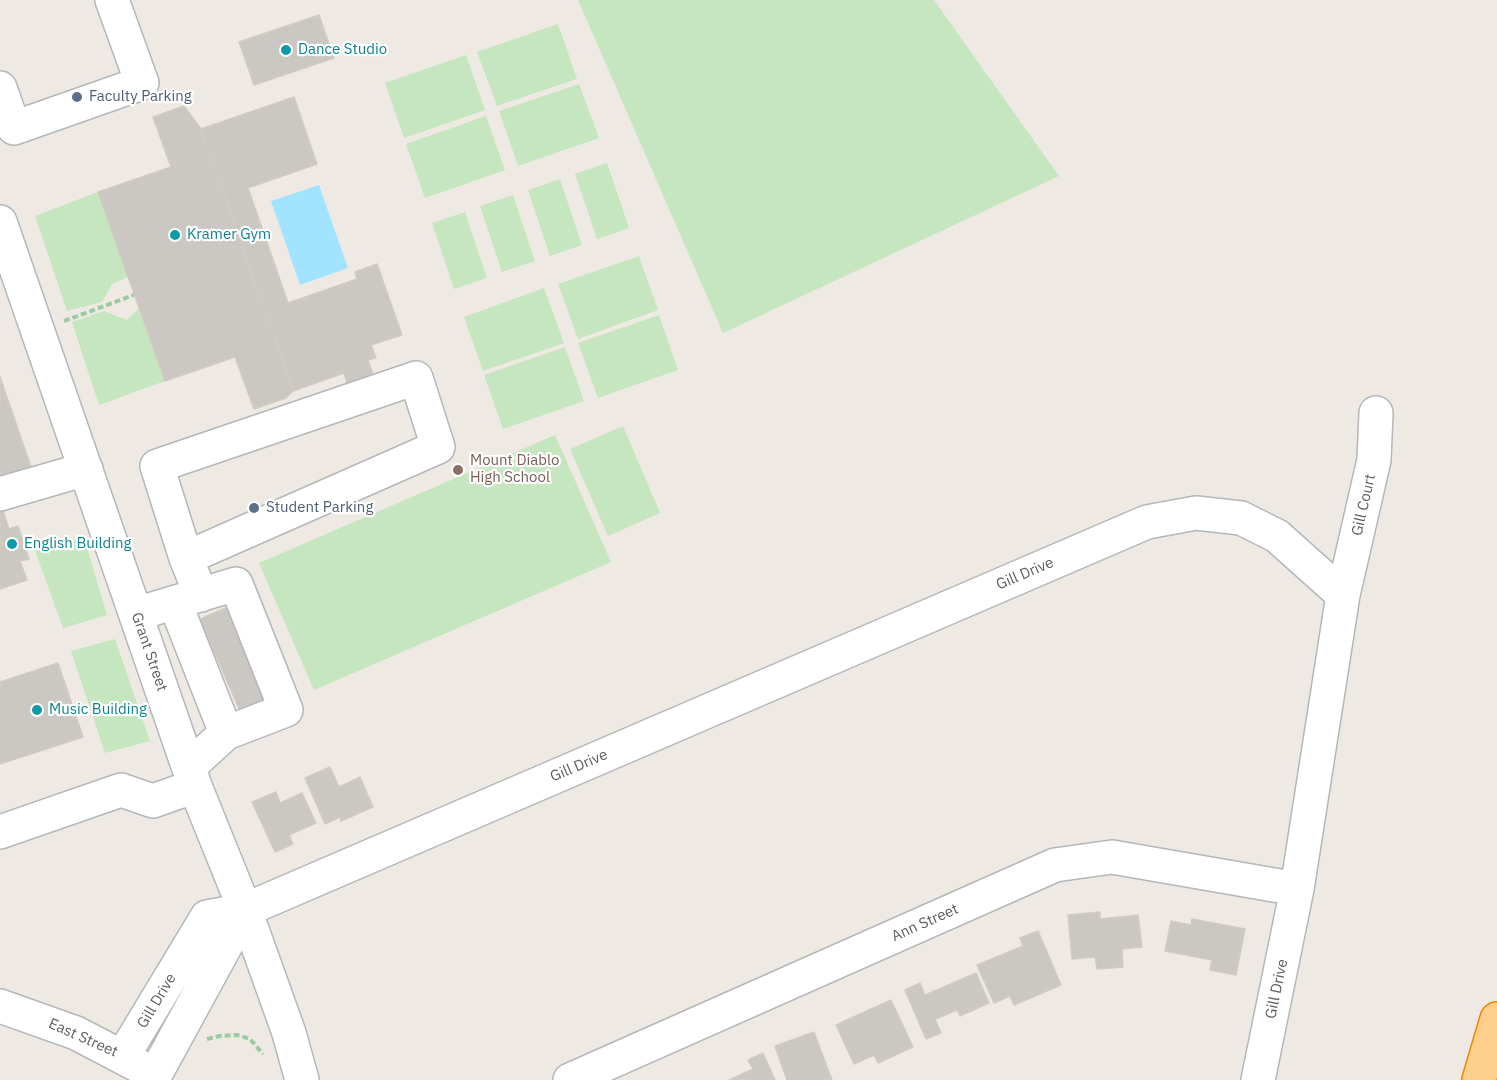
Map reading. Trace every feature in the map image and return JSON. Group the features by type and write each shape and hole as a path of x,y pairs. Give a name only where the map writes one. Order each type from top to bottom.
{"highway":[{"path":"1479,1080 1497,1019"}],"street":[{"path":"0,88 14,128 142,83 112,0"},
{"name":"Grant Street","path":"0,222 192,776 245,910 289,1033 302,1080"},
{"path":"186,558 438,447 416,378 157,466 186,558 188,599 226,733"},
{"name":"Gill Court","path":"1343,595 1374,460 1376,413"},
{"path":"0,494 86,469"},
{"name":"Gill Drive","path":"123,1056 207,917 245,910 1148,522 1196,513 1241,518 1277,536 1343,595 1297,889 1258,1080"},
{"path":"0,832 121,790 153,801 192,776 226,733 286,710 236,584 136,615"},
{"name":"Ann Street","path":"570,1080 1055,865 1112,857 1297,889"},
{"path":"158,1078 176,1038 245,910"},
{"name":"East Street","path":"0,1006 76,1033 123,1056 158,1078"}],"path":[{"path":"38,332 76,315 134,295"},
{"path":"176,1038 189,1044 220,1036 237,1035 250,1039 265,1059"}],"green space":[{"path":"578,0 934,0 1059,176 723,333"},
{"path":"558,24 577,79 497,106 477,52"},
{"path":"466,55 485,110 404,138 385,83"},
{"path":"579,84 599,138 518,166 499,111"},
{"path":"486,116 505,170 425,198 406,144"},
{"path":"607,163 629,228 597,239 575,174"},
{"path":"560,179 582,245 550,256 528,190"},
{"path":"98,192 128,277 112,284 102,302 67,311 35,216"},
{"path":"513,195 535,261 502,272 480,206"},
{"path":"465,212 487,278 454,289 432,223"},
{"path":"639,256 658,310 578,339 558,284"},
{"path":"544,288 564,343 483,371 464,317"},
{"path":"139,308 165,381 99,405 72,322 104,311 127,320"},
{"path":"659,315 678,370 598,398 578,343"},
{"path":"565,347 584,401 503,429 484,375"},
{"path":"623,426 660,513 608,536 570,449"},
{"path":"555,435 611,562 314,690 259,563"},
{"path":"84,537 107,615 63,628 35,551"},
{"path":"115,639 150,741 105,753 71,651"}],"water":[{"path":"319,185 348,268 300,285 271,201"}],"building":[{"name":"Dance Studio","path":"319,15 334,58 254,85 239,42"},
{"path":"294,97 317,164 248,188 288,303 357,279 355,272 377,264 402,335 371,345 376,358 368,360 373,374 347,383 344,373 293,391 201,129"},
{"name":"Kramer Gym","path":"184,106 201,129 293,391 286,398 254,409 235,357 165,381 98,192 171,167 153,117"},
{"path":"0,377 31,467 0,477"},
{"name":"English Building","path":"3,511 9,529 18,526 29,559 20,561 27,580 0,589 0,512"},
{"path":"235,604 275,696 240,711 200,619"},
{"name":"Music Building","path":"58,663 83,737 0,764 0,682"},
{"path":"330,767 339,787 360,777 373,807 341,821 340,817 325,824 305,778"},
{"path":"276,792 280,803 302,793 316,823 289,835 293,844 275,852 252,802"},
{"path":"1100,912 1100,919 1138,915 1142,947 1122,949 1123,967 1097,969 1095,957 1072,959 1068,915"},
{"path":"1192,919 1245,929 1236,975 1210,970 1212,960 1165,951 1171,921 1191,925"},
{"path":"1038,931 1061,985 1014,1005 1010,996 994,1003 977,965 1023,946 1020,938"},
{"path":"976,973 989,1003 960,1016 957,1010 935,1019 941,1033 926,1039 905,990 920,983 925,995"},
{"path":"891,1000 913,1047 878,1063 874,1055 854,1064 836,1025"},
{"path":"814,1032 832,1080 787,1080 775,1046"},
{"path":"763,1053 775,1080 729,1080 753,1069 748,1060"}],"place":[{"name":"Dance Studio","path":"286,50"},
{"name":"Faculty Parking","path":"77,97"},
{"name":"Kramer Gym","path":"175,235"},
{"name":"Mount Diablo High School","path":"458,470"},
{"name":"Student Parking","path":"254,508"},
{"name":"English Building","path":"12,544"},
{"name":"Music Building","path":"37,710"}]}
